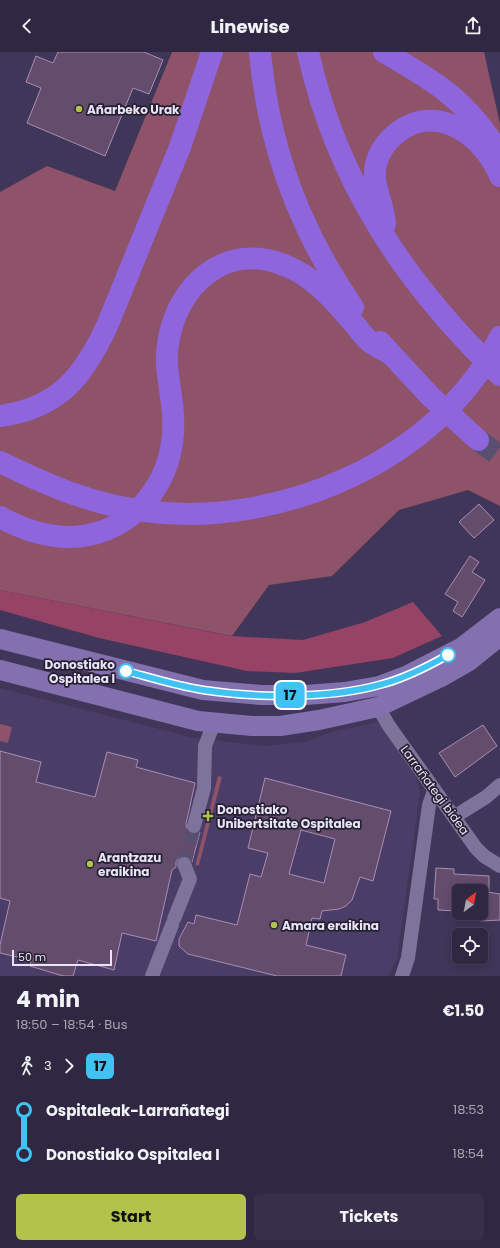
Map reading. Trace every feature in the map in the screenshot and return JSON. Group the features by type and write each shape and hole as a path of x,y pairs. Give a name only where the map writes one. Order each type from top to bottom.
{"highway":[{"path":"0,416 16,414 39,407 59,394 78,376 94,354 107,326 180,147 212,52"},
{"path":"260,52 270,124 282,167 298,209 316,248 346,296 389,353 431,398 478,440"},
{"path":"308,52 323,107 339,148 361,198 386,242 424,294 467,343 500,375"},
{"path":"384,52 432,80 454,97 466,108 484,130 500,157"},
{"path":"386,242 385,221 375,187 376,164 385,144 402,129 422,122 435,121 458,127 475,139 487,152 500,176"},
{"path":"0,517 17,526 38,533 60,537 79,536 99,533 116,526 130,517 152,495 162,480 171,449 173,417 167,365 167,346 173,318 180,304 193,285 202,277 222,265 248,259 263,259 294,269 316,283 339,305 370,341 389,353"},
{"path":"0,462 28,476 69,493 109,505 145,512 188,515 257,508 295,498 329,486 361,472 404,445 430,425 472,383 485,364 500,337"},
{"path":"0,459 28,476"}],"main road":[{"path":"378,706 385,694 390,690 499,625"},
{"path":"9,673 192,720 252,726 280,726 305,723 378,706 441,677 469,661 499,625"},
{"path":"0,639 184,686 239,693 288,695 345,692 379,686 439,660"},
{"path":"345,692 356,695 378,706"},
{"path":"214,723 229,700 239,693"},
{"path":"305,723 315,716 332,712 337,708 338,703 334,699 321,694"}],"street":[{"name":"Larrañategi bidea","path":"378,706 389,726 476,848 500,866"},
{"path":"194,826 204,788 206,742 214,723"},
{"path":"454,817 486,797 500,785"},
{"path":"402,976 408,958 429,805 434,791"},
{"path":"152,976 190,879 184,864"}],"shaded area":[{"path":"172,52 484,52 500,124 500,506 468,490 399,510 332,576 269,585 232,636 0,590 0,192 47,166 115,191"},
{"path":"0,590 231,636 303,640 365,622 413,602 442,636 393,658 295,673 247,671 99,638 0,610"},
{"name":"Donostiako Unibertsitate Ospitalea","path":"0,688 194,738 266,746 305,742 335,731 379,722 415,775 420,792 397,960 388,976 0,976"},
{"path":"0,724 12,727 8,743 0,741"},
{"path":"218,776 222,777 199,865 195,866"}],"building":[{"name":"Añarbeko Urak","path":"58,52 144,52 163,60 149,94 133,88 105,156 27,123 41,88 26,82 36,56 53,63"},
{"path":"479,504 494,520 474,538 459,522"},
{"path":"470,556 479,562 472,572 485,580 462,617 453,611 458,602 445,594"},
{"path":"483,725 497,746 455,777 439,753"},
{"name":"Arantzazu eraikina","path":"0,751 41,762 36,782 95,797 107,752 138,760 136,767 195,783 186,824 188,832 192,834 200,832 192,862 189,857 180,856 176,862 176,867 172,870 156,941 122,933 114,970 78,960 73,976 63,976 30,966 31,960 0,953 0,945 10,901 0,898"},
{"path":"265,778 391,811 373,881 360,877 352,900 346,906 339,909 322,911 320,919 312,918 306,945 346,955 341,976 277,976 188,954 179,946 179,939 188,922 194,924 196,915 237,925 250,874 261,877 268,853 248,848","holes":["301,830 335,839 324,883 289,874"]},
{"path":"436,868 454,869 454,874 489,876 489,891 488,884 452,884 452,911 438,910 438,899 434,899"},
{"path":"488,892 500,894 500,920 481,921 488,920"}],"tunnel":[{"path":"478,440 500,456"},
{"path":"184,864 194,826"}],"bus line":[{"name":"17","path":"126,671 203,690 262,695 305,695 345,692 379,686 408,675 448,655"}],"place":[{"name":"Añarbeko Urak","path":"79,109"},
{"name":"Donostiako Ospitalea I","path":"126,671"},
{"name":"Donostiako Unibertsitate Ospitalea","path":"208,816"},
{"name":"Arantzazu eraikina","path":"90,864"},
{"name":"Amara eraikina","path":"274,925"}]}
